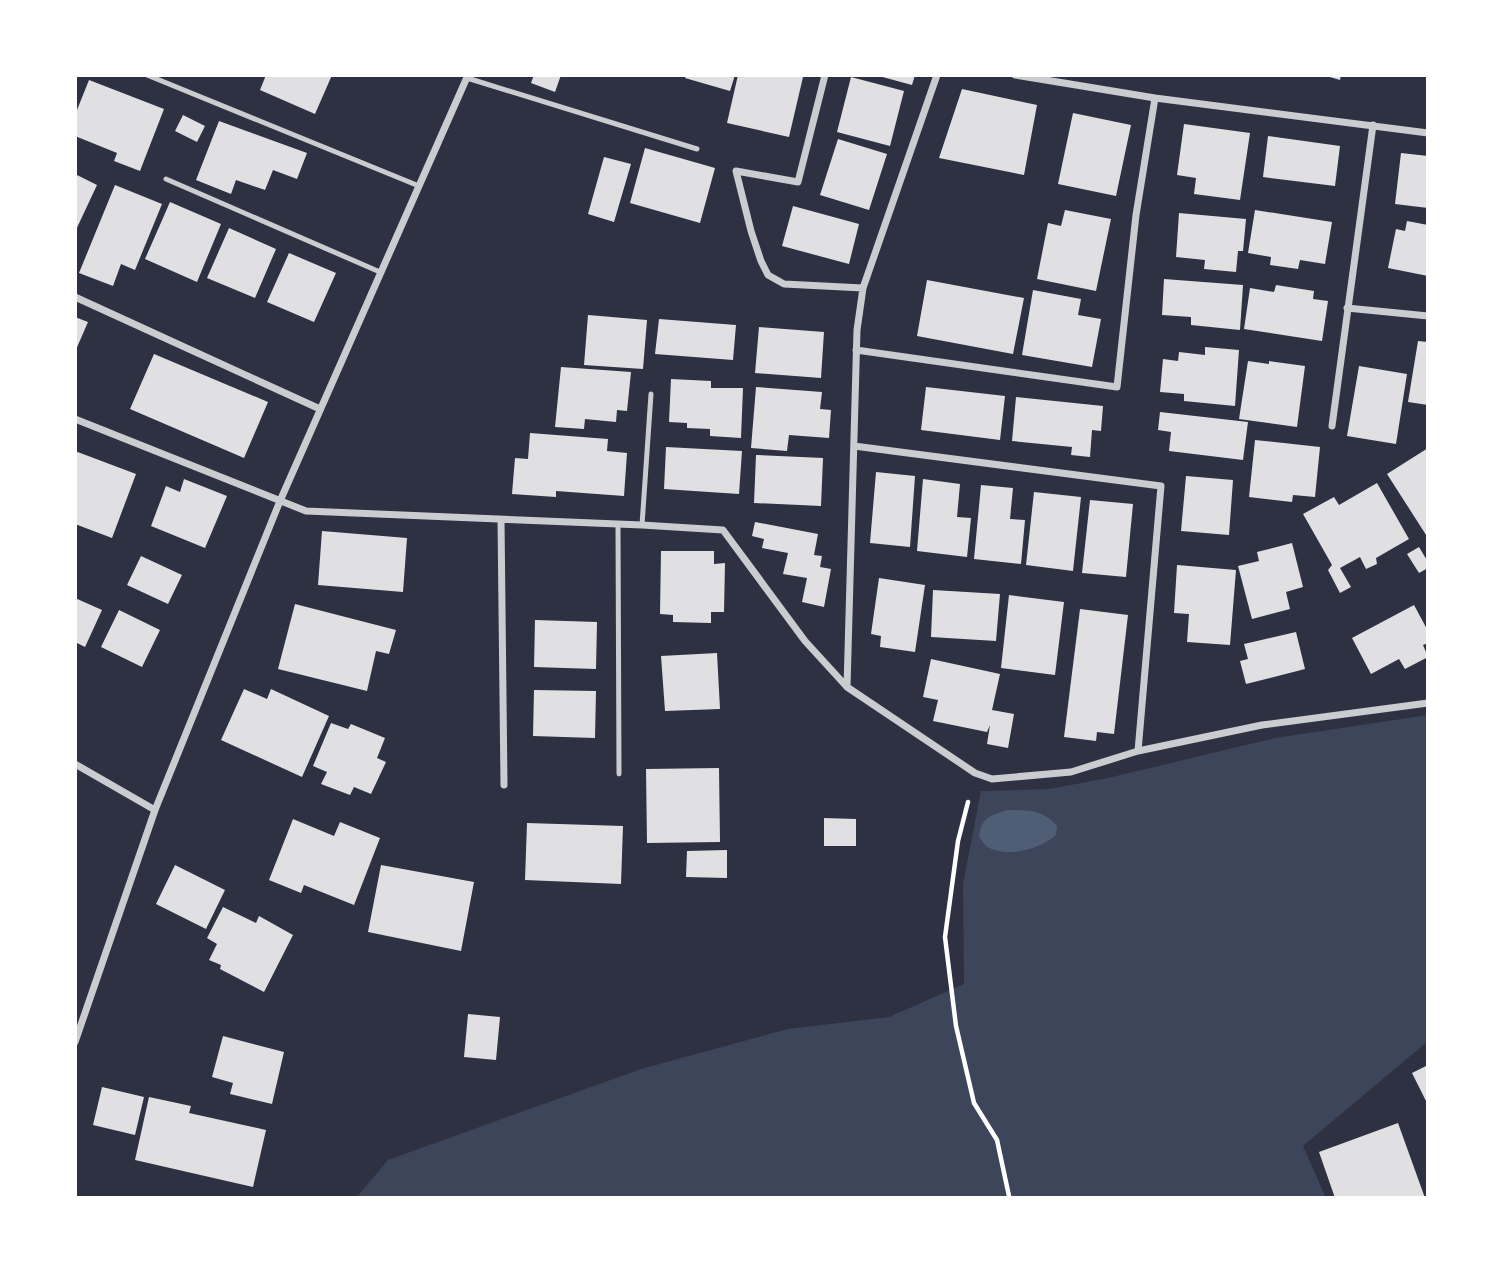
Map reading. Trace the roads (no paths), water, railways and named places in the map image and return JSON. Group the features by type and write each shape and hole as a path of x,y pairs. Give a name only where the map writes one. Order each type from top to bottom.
{"street":[{"path":"825,75 798,182 736,171 751,231 768,275 784,284 863,288"},
{"path":"848,687 856,351 863,288 937,75"},
{"path":"1015,75 1155,98 1428,133"},
{"path":"75,1042 155,810 280,501 467,76"},
{"path":"856,351 1117,387 1136,215 1155,98"},
{"path":"1332,426 1373,125"},
{"path":"75,297 320,409"},
{"path":"1347,308 1428,316"},
{"path":"75,419 306,511 723,530 805,641 848,687 975,774 992,779 1071,772 1138,751 1262,725 1428,703"},
{"path":"854,446 1161,486 1138,751"},
{"path":"501,520 504,785"},
{"path":"75,764 155,810"}],"lane":[{"path":"147,75 419,186"},
{"path":"467,76 697,149"},
{"path":"166,179 380,272"},
{"path":"642,525 651,394"},
{"path":"618,525 619,774"}]}
